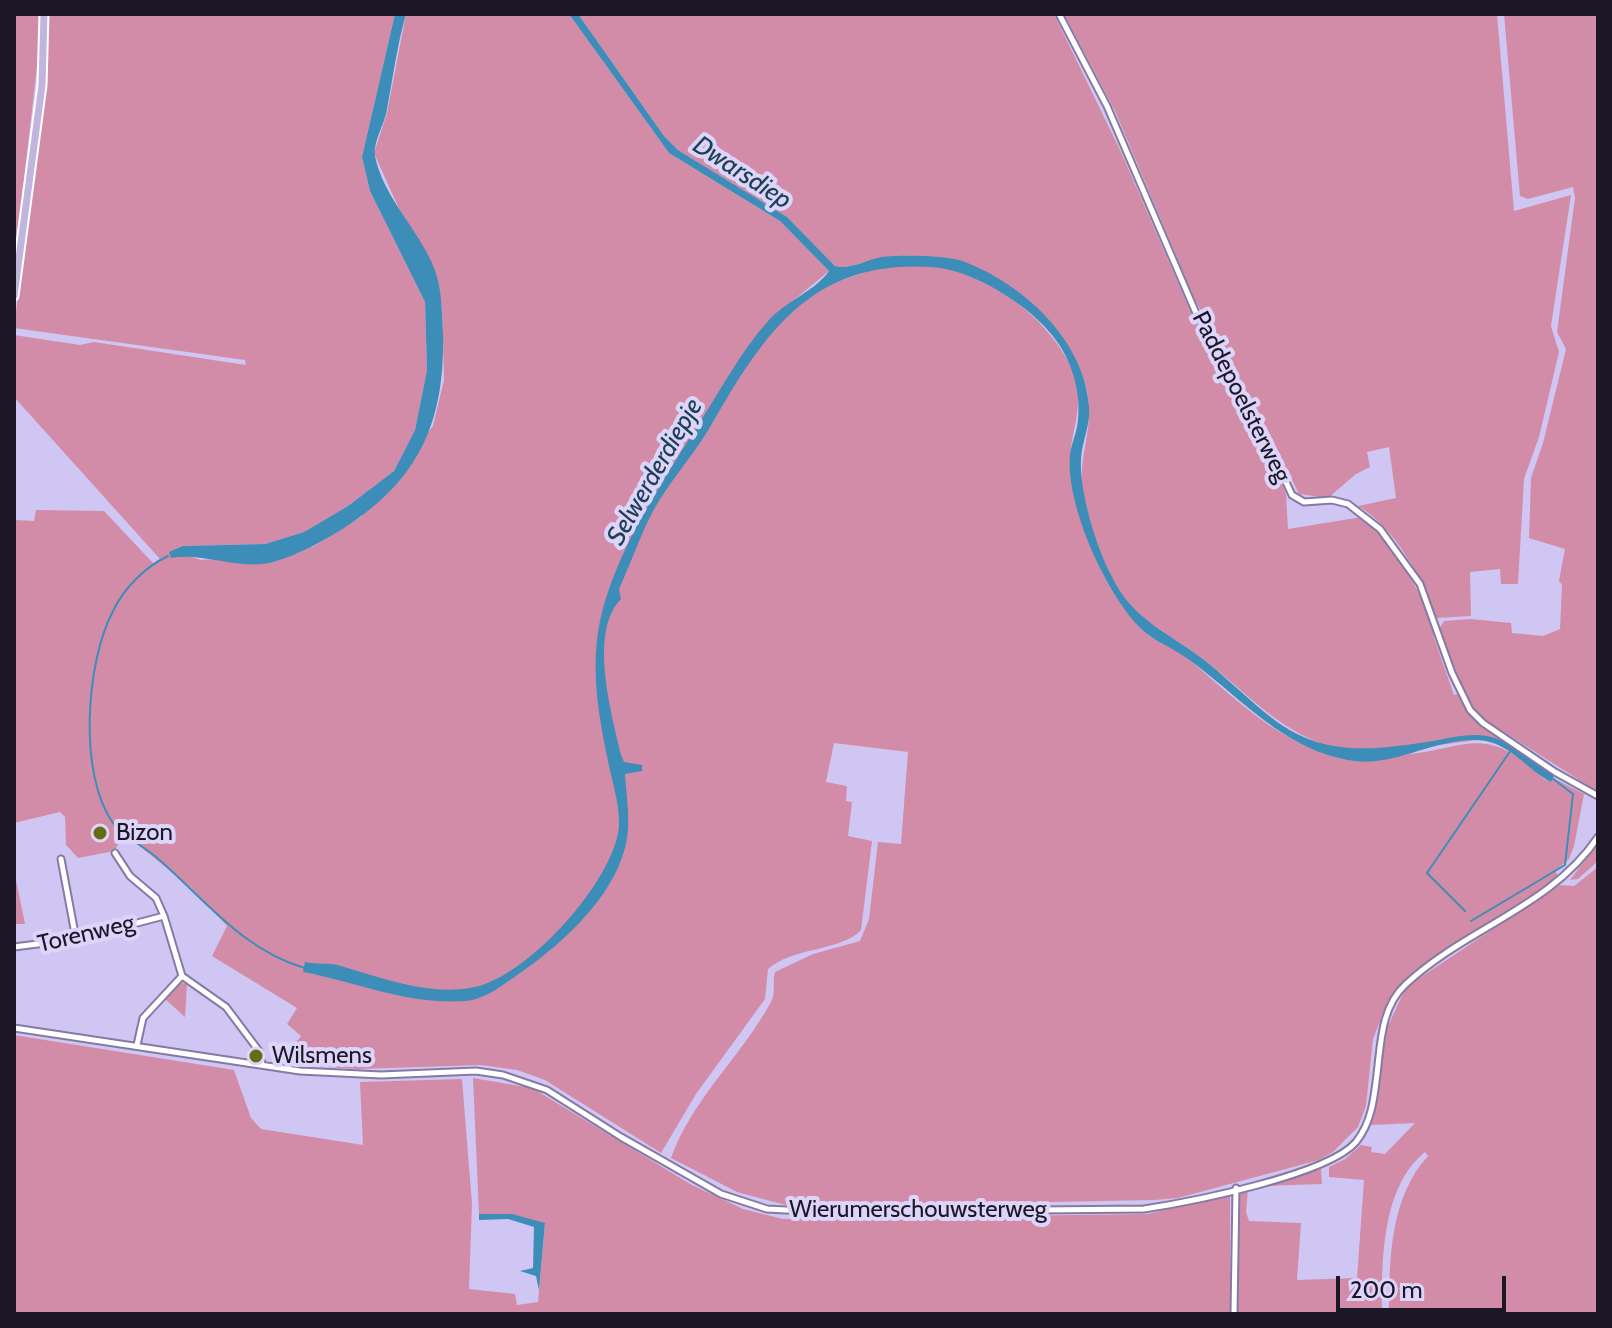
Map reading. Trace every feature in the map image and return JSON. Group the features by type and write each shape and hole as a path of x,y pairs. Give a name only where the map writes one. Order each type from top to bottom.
{"main road":[{"path":"14,296 42,85 44,14"}],"street":[{"name":"Paddepoelsterweg","path":"1059,14 1107,106 1196,313 1263,433 1290,492 1304,502 1332,500 1348,504 1380,529 1420,584 1452,673 1470,710 1483,723 1555,772 1598,796"},
{"name":"Wierumerschouwsterweg","path":"14,1028 251,1065 262,1064 269,1068 354,1075 484,1072 523,1080 554,1094 709,1188 744,1203 779,1211 1144,1209 1317,1167 1351,1147 1371,1114 1383,1026 1399,991 1426,968 1564,879 1598,837"},
{"path":"115,853 130,876 156,898 164,916"},
{"path":"61,859 76,939"},
{"name":"Torenweg","path":"14,947 76,939 164,916 182,976"},
{"path":"137,1045 143,1018 182,976 226,1007 259,1051 262,1064"},
{"path":"1234,1314 1236,1188"}],"shaded area":[{"path":"14,14 39,14 40,40 14,268"},
{"path":"46,14 395,14 362,157 370,191 425,302 427,370 415,430 394,471 348,506 304,532 265,544 183,546 187,555 201,560 296,554 314,546 361,517 433,426 444,380 442,305 374,153 387,113 406,14 569,14 669,153 780,221 829,271 771,319 821,282 897,266 925,265 952,269 972,275 1013,299 1049,333 1073,373 1078,403 1071,456 1079,510 1104,576 1129,615 1145,632 1186,657 1266,723 1330,756 1365,761 1472,743 1488,744 1523,760 1544,779 1551,782 1553,778 1584,794 1574,846 1569,859 1555,871 1559,877 1403,982 1388,1001 1373,1039 1366,1106 1358,1127 1333,1152 1319,1160 1178,1198 793,1207 737,1192 671,1158 691,1116 771,1002 775,972 813,954 860,941 869,919 878,842 901,844 908,752 834,743 826,782 847,786 846,801 852,802 848,836 872,841 861,930 842,942 790,957 768,969 765,999 696,1094 661,1153 545,1080 517,1070 481,1065 358,1069 281,1064 301,1036 287,1024 297,1008 212,956 227,926 190,887 125,834 114,851 78,858 66,845 65,817 60,812 14,823 14,520 34,521 36,510 104,511 153,563 160,559 14,397 14,335 80,345 94,342 246,365 245,360 14,328 45,82"},
{"path":"578,14 1054,14 1121,152 1195,322 1271,460 1286,494 1288,529 1362,517 1400,561 1417,589 1437,634 1433,635 1454,695 1458,694 1472,715 1508,745 1494,738 1383,751 1349,750 1326,745 1304,736 1265,711 1211,665 1152,624 1118,589 1097,542 1082,482 1089,419 1087,392 1083,376 1066,344 1043,315 1003,283 954,262 900,256 846,267 835,266 787,217 678,150 664,136"},
{"path":"1064,14 1497,14 1514,211 1571,195 1551,326 1559,352 1539,437 1524,479 1518,584 1501,584 1500,569 1470,572 1471,616 1437,618 1406,555 1384,527 1358,506 1396,498 1389,447 1367,452 1370,467 1356,474 1328,498 1299,494 1269,432 1195,300 1115,111"},
{"path":"1504,14 1598,14 1598,792 1479,716 1457,680 1439,629 1444,621 1471,619 1511,623 1512,633 1543,636 1560,629 1562,585 1559,581 1565,549 1529,538 1531,478 1543,443 1566,349 1557,332 1575,198 1573,187 1528,199 1520,196"},
{"path":"1598,843 1598,861 1578,879 1570,880"},
{"path":"1598,867 1598,1314 1389,1314 1394,1230 1406,1190 1428,1156 1425,1152 1411,1167 1392,1205 1384,1249 1382,1314 1236,1314 1237,1192 1248,1189 1246,1212 1249,1221 1301,1223 1297,1280 1357,1278 1364,1180 1329,1177 1329,1167 1345,1159 1361,1145 1372,1147 1371,1152 1385,1154 1415,1123 1371,1125 1387,1028 1406,987 1559,885 1574,886"},
{"path":"14,870 25,924 14,924"},
{"path":"181,983 187,984 185,1017 165,999"},
{"path":"14,1035 234,1070 251,1118 261,1129 363,1145 360,1082 462,1079 472,1204 469,1289 515,1294 517,1305 538,1302 545,1223 479,1214 473,1078 532,1088 692,1185 743,1209 783,1219 1148,1214 1230,1194 1230,1314 14,1314"},
{"path":"1321,1169 1322,1184 1264,1186"}],"water":[{"path":"395,14 406,14 375,156 385,185 432,263 440,289 443,334 439,395 422,446 409,469 370,509 301,552 260,564 196,557 171,558 169,552 183,546 265,544 304,532 348,506 394,471 415,430 427,370 425,302 370,191 362,157"},
{"path":"569,14 578,14 664,136 678,150 787,217 835,266 852,266 889,256 957,260 1009,285 1047,318 1063,337 1085,382 1089,413 1081,459 1083,487 1100,549 1120,591 1142,616 1208,663 1272,718 1310,740 1350,748 1390,747 1467,735 1487,736 1505,742 1531,759 1554,776 1551,782 1512,753 1486,741 1453,742 1370,762 1329,755 1285,734 1188,659 1146,633 1117,599 1104,576 1074,499 1070,455 1077,427 1078,396 1073,375 1060,346 1037,319 986,284 932,267 890,268 853,276 822,290 795,310 771,334 648,520 619,589 621,599 611,614 604,652 608,697 621,755 624,762 642,765 642,771 625,774 628,828 624,850 617,871 591,910 540,958 495,990 472,1000 422,1000 303,972 305,962 332,964 420,987 470,988 492,981 516,967 540,948 584,900 602,874 614,848 619,826 596,678 597,637 607,595 647,507 731,371 776,313 829,271 780,221 669,153"},
{"path":"479,1214 512,1214 545,1223 539,1290 536,1276 520,1271 533,1268 534,1227 508,1219 479,1220"}],"waterway":[{"name":"Selwerderdiepje","path":"168,556 143,572 123,594 104,633 97,659 92,688 90,748 102,802 117,828 156,857 243,936 282,960 305,968"},
{"path":"1465,911 1427,873 1511,750"},
{"path":"1471,921 1565,865 1573,794 1552,778"}],"place":[{"name":"Bizon","path":"100,833"},
{"name":"Wilsmens","path":"256,1056"}],"water label":[{"name":"Dwarsdiep","path":"742,173"}]}
